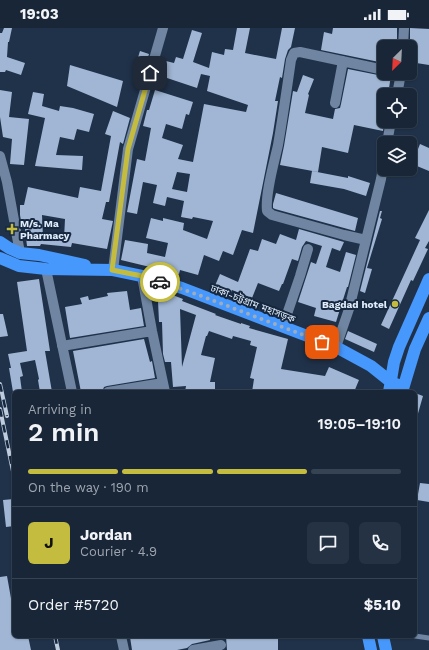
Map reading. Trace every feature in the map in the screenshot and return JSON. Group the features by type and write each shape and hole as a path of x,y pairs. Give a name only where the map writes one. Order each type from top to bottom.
{"highway":[{"name":"ঢাকা-চট্টগ্রাম মহাসড়ক","path":"0,242 20,253 39,255 82,264 98,270"},
{"name":"ঢাকা-চট্টগ্রাম মহাসড়ক","path":"0,258 19,266 46,269 112,270 142,276 182,288 336,347 371,366 390,387 402,389"},
{"path":"390,387 394,362 399,347 429,279"},
{"path":"402,389 415,349 429,318"},
{"path":"368,638 371,650"},
{"path":"383,638 386,650"}],"street":[{"path":"112,270 128,149 163,28"},
{"path":"404,28 404,40"},
{"path":"366,240 278,217 267,211 267,208 291,60 294,53 300,52 377,68"},
{"path":"335,103 343,61"},
{"path":"0,156 7,182 20,253"},
{"path":"336,347 349,308 382,176"},
{"path":"283,326 308,248"},
{"path":"46,269 72,390"},
{"path":"136,390 164,388 142,276"},
{"path":"62,346 152,331"},
{"path":"121,638 124,650"},
{"path":"192,650 221,644"}],"lane":[{"path":"417,636 429,638"}],"building":[{"path":"4,28 12,28 8,42 7,57 25,63 21,75 6,70 5,72 0,72 0,33 2,33"},
{"path":"237,28 250,28 245,53 276,59 282,28 295,28 291,47 288,50 285,59 282,78 280,77 275,101 278,101 273,133 253,233 242,230 233,255 223,251 219,261 204,255 198,275 180,270 179,274 121,260 125,240 148,244 147,253 165,257 168,243 146,238 151,218 163,221 163,218 184,223 183,230 207,239 213,221 193,217 192,219 181,217 184,201 167,197 165,206 153,203 157,185 143,182 137,214 127,212 137,159 145,161 151,128 143,126 147,110 149,110 155,90 193,102 189,115 186,114 182,129 166,124 162,138 183,145 178,159 193,162 204,104 246,112 248,105 207,91 210,76 201,74 197,88 161,76 166,61 174,63 176,57 183,59 192,30 202,33 193,62 209,68 212,52 224,55 225,49 233,50","holes":["177,172 190,174 187,192 172,189"]},
{"path":"333,28 397,28 397,40 377,40 377,62 321,50 324,32 332,34"},
{"path":"410,28 429,29 429,65 417,63 417,40 410,40"},
{"path":"140,51 149,54 142,76 133,73"},
{"path":"70,65 123,81 117,107 67,86"},
{"path":"348,69 377,75 377,80 390,80 389,88 377,88 377,128 383,128 383,131 354,125 348,153 322,147 318,172 280,165 293,91 297,92 303,75 314,79 308,94 305,113 333,119 335,109 340,108"},
{"path":"0,90 12,92 9,117 29,119 24,165 10,164 12,139 3,137 0,117"},
{"path":"33,92 44,94 42,106 59,111 60,106 73,108 94,114 89,132 77,129 74,140 60,137 56,155 83,156 82,170 35,166 45,118 28,114"},
{"path":"113,111 130,118 123,144 120,142 109,202 106,202 102,219 113,221 107,249 72,243 71,247 41,244 40,246 27,246 24,221 21,221 20,205 24,205 28,187 78,198 80,187 101,191 111,136 105,134","holes":["42,215 65,219 64,239 43,237"]},
{"path":"420,144 429,148 429,171 417,166 417,152"},
{"path":"312,171 348,178 348,176 370,183 366,196 344,189 310,183"},
{"path":"276,193 358,218 355,231 275,209 273,208 273,204"},
{"path":"429,210 429,241 425,248 428,249 413,281 411,280 389,329 381,325 420,240 415,238"},
{"path":"380,211 382,211 380,218 382,219 367,268 372,269 365,293 360,291"},
{"path":"299,229 344,242 340,251 332,248 326,267 340,272 346,252 356,255 348,287 336,322 314,316 316,308 298,302 311,262 316,264 322,246 306,241 302,247 298,261 292,259 279,291 258,283 252,298 232,290 230,295 214,288 220,274 238,282 250,249 258,251 262,239 276,244 280,234 296,240"},
{"path":"39,279 50,351 45,351 52,390 40,390 35,360 20,363 23,376 20,377 22,390 13,390 8,354 27,351 17,282"},
{"path":"157,289 183,299 182,301 216,314 215,315 250,326 249,328 288,339 281,369 325,376 329,367 359,380 355,390 252,390 254,379 250,378 257,347 250,345 251,341 233,336 232,339 209,331 206,336 201,355 215,358 210,382 215,382 215,390 185,390 186,386 173,387 171,362 165,362 163,354 162,322 159,322 158,301 153,299","holes":["180,309 196,315 182,367"]},
{"path":"127,291 130,310 141,308 144,326 70,338 65,307 82,304 80,298 88,296 89,300 108,296 107,293"},
{"path":"0,314 3,314 8,336 0,337"},
{"path":"348,331 377,344 374,352 345,339"},
{"path":"144,339 150,362 152,361 155,378 107,386 104,387 103,390 81,390 73,351"},
{"path":"417,394 423,396 417,417"},
{"path":"420,483 429,484 429,502 417,500"},
{"path":"12,499 12,526 6,527 3,500"},
{"path":"7,576 12,604 12,638 28,638 31,650 0,650 0,577"},
{"path":"130,638 210,638 210,640 192,644 187,648 177,650 132,650"},
{"path":"226,638 278,638 278,650 227,650"}],"railway":[{"path":"0,384 7,416"},
{"path":"0,409 12,466"},
{"path":"55,638 58,650"}],"way so far":[{"path":"160,282 182,288 322,342"}],"place":[{"name":"M/s. Ma Pharmacy","path":"12,229"},
{"name":"Bagdad hotel","path":"395,304"}],"route":[{"path":"150,73 128,149 112,270 142,276 160,282"}]}
